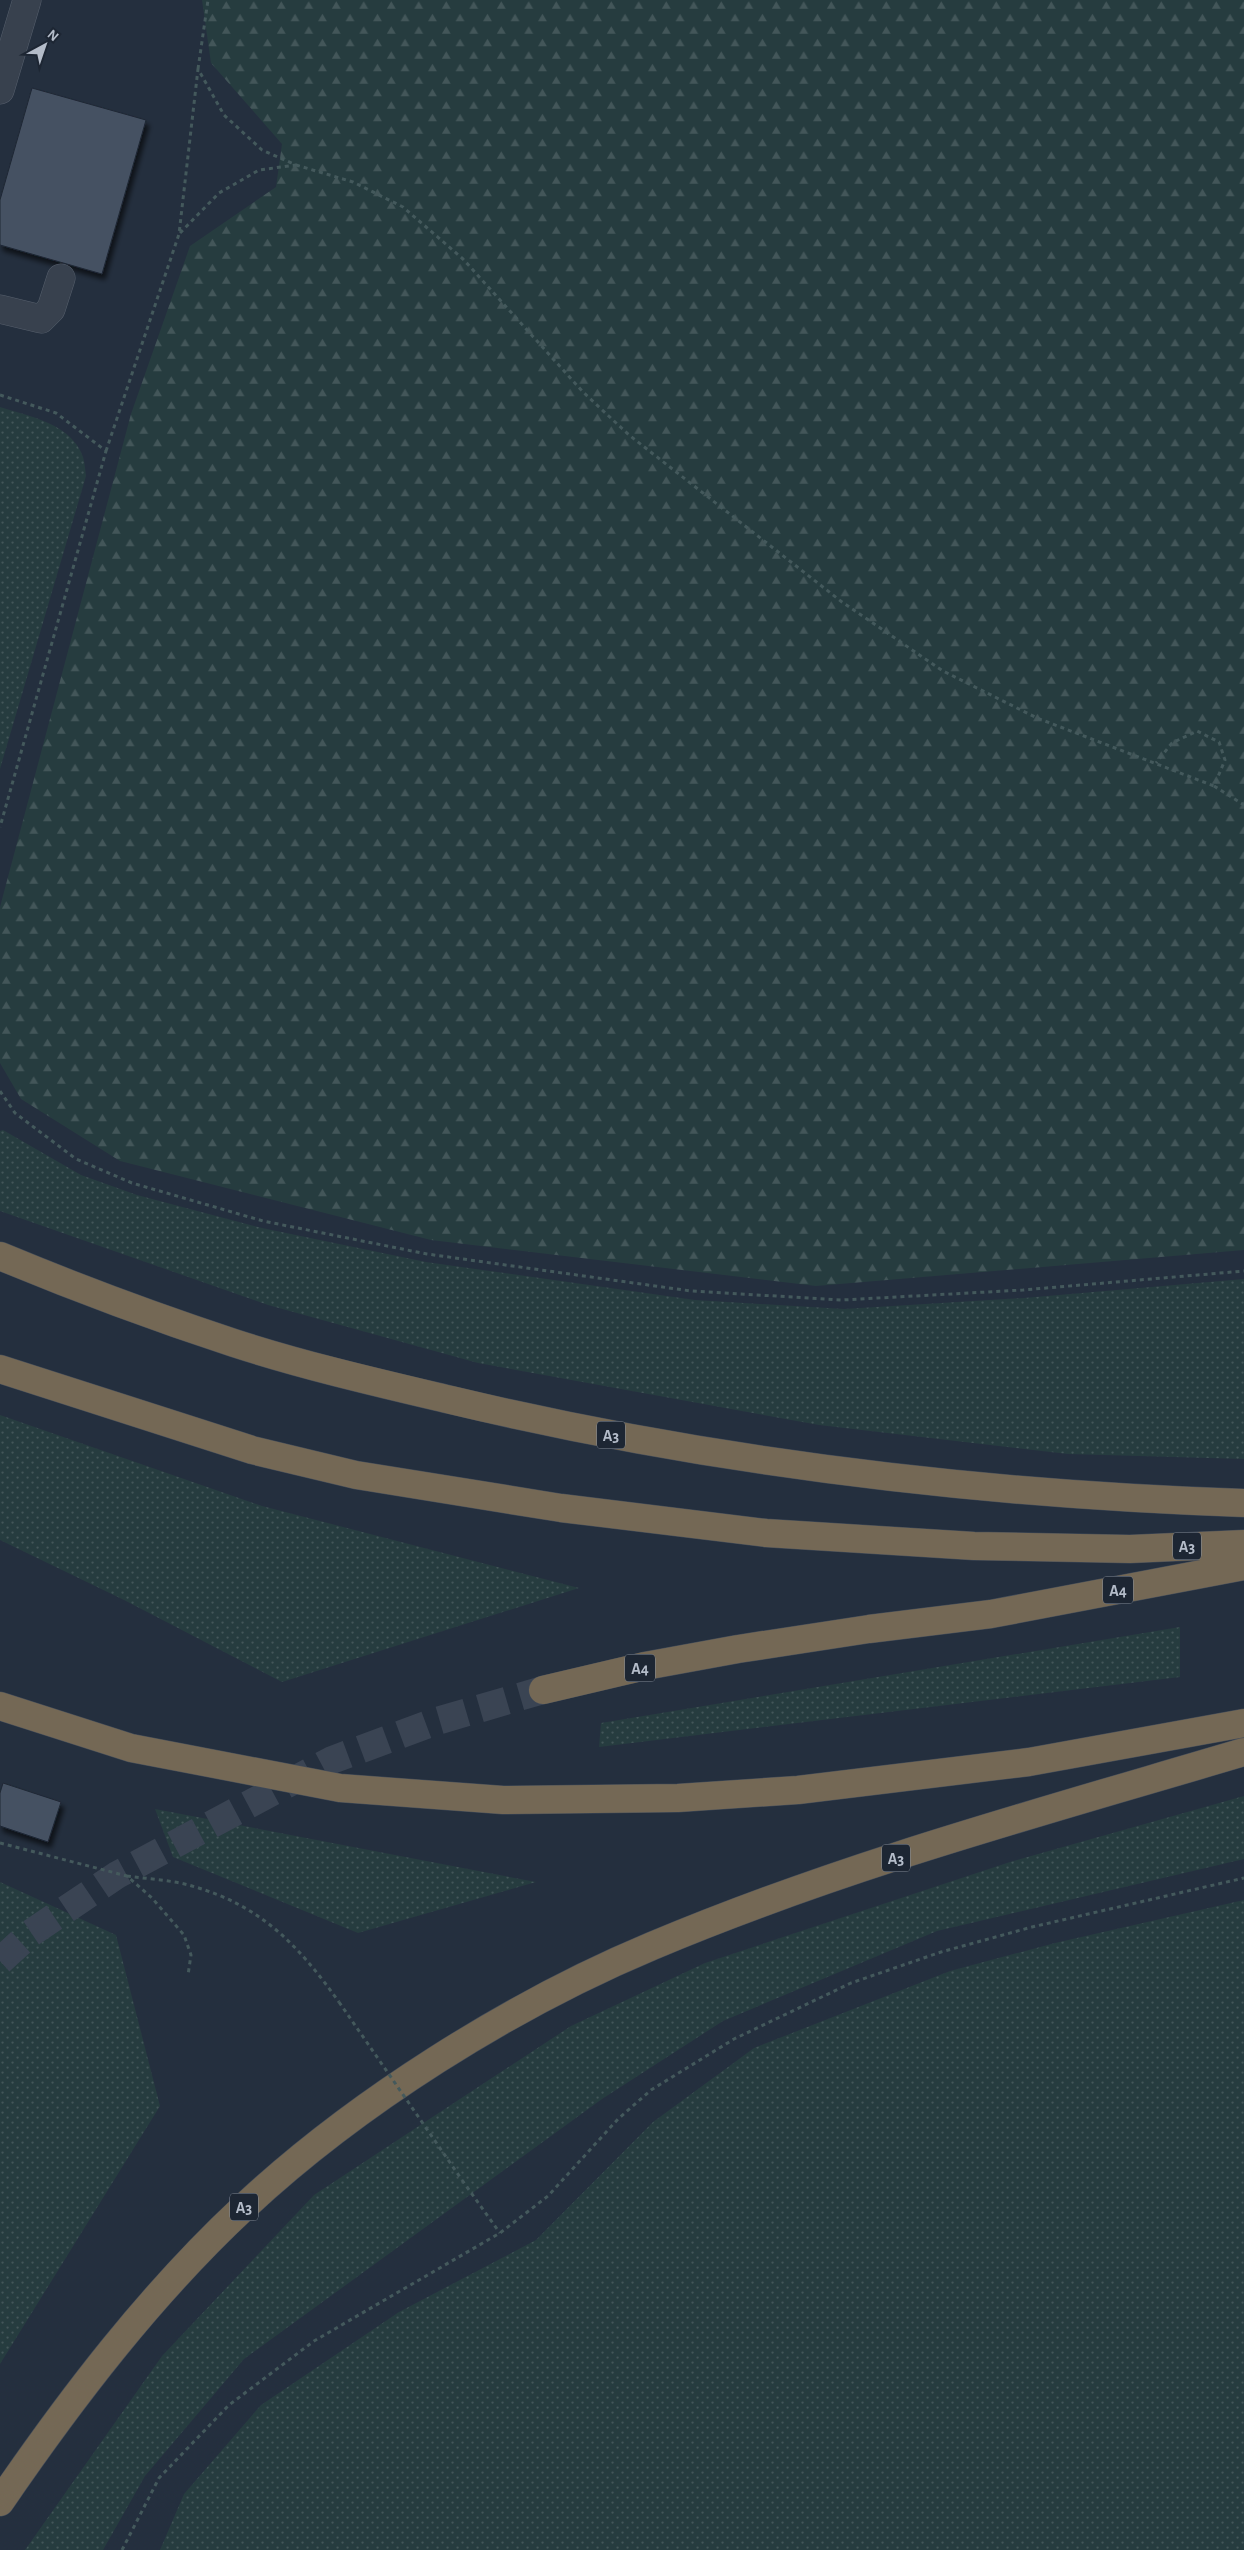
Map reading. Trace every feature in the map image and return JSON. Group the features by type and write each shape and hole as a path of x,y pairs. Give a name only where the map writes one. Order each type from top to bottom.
{"highway":[{"name":"A3","path":"0,1256 88,1292 236,1344 400,1388 562,1427 808,1468 1115,1499 1244,1503"},
{"name":"A3","path":"0,1369 252,1450 356,1476 561,1508 766,1533 974,1546 1130,1549 1244,1544"},
{"name":"A4","path":"544,1690 645,1666 738,1649 869,1629 991,1614 1244,1566"},
{"path":"0,1706 130,1748 340,1788 503,1800 678,1798 798,1790 1029,1762 1244,1723"},
{"name":"A3","path":"0,2502 54,2424 114,2346 174,2278 242,2208 290,2166 378,2100 491,2028 559,1991 650,1946 810,1885 1025,1817 1244,1752"}],"lane":[{"path":"0,90 27,0"},
{"path":"0,309 41,319 51,309 61,278"}],"path":[{"path":"0,827 106,451 179,234 208,0"},
{"path":"198,69 224,115 262,150 296,164 353,182 403,208 463,259 583,392 629,435 842,602 943,671 1037,718 1214,786 1244,805"},
{"path":"179,234 219,192 260,170 296,164"},
{"path":"0,396 56,413 106,451"},
{"path":"1156,763 1172,743 1197,731 1219,742 1225,760 1214,786"},
{"path":"0,1092 15,1113 76,1159 132,1183 263,1221 427,1254 691,1291 842,1300 1023,1290 1244,1271"},
{"path":"0,1843 127,1876 190,1885 225,1897 254,1913 280,1932 309,1961 339,2002 500,2233"},
{"path":"127,1876 152,1898 184,1935 191,1955 188,1975"},
{"path":"122,2550 159,2478 229,2406 314,2341 500,2233 548,2196 618,2119 651,2090 734,2039 851,1983 941,1952 1032,1927 1244,1878"}],"green space":[{"path":"202,0 1244,0 1244,1250 816,1286 431,1240 120,1161 21,1099 0,1063 0,907 131,414 190,246 276,187 282,144 211,63"},
{"path":"0,407 36,418 60,429 77,446 83,457 86,476 0,769"},
{"path":"3,1130 81,1175 137,1195 262,1228 426,1262 695,1300 844,1309 1024,1298 1244,1279 1244,1459 1068,1454 819,1425 478,1363 268,1305 0,1211 0,1131"},
{"path":"0,1415 262,1506 579,1588 282,1682 124,1600 0,1540"},
{"path":"1180,1627 1180,1677 599,1747 601,1723"},
{"path":"1244,1796 1244,1859 937,1931 723,2021 602,2099 244,2359 145,2476 103,2550 25,2550 162,2356 314,2195 571,2026 705,1963 1010,1862"},
{"path":"155,1809 536,1882 358,1933 173,1857"},
{"path":"0,1882 116,1935 160,2106 0,2364"},
{"path":"1244,1900 1244,2550 160,2550 184,2494 261,2405 399,2312 536,2240 653,2122 754,2048 950,1971 1055,1943"}],"building":[{"path":"32,88 146,120 102,274 0,245 0,200"},
{"path":"3,1783 61,1802 48,1842 0,1826 0,1793"}],"tunnel":[{"path":"0,1961 31,1933 117,1875 332,1760 437,1721 543,1690"}]}
